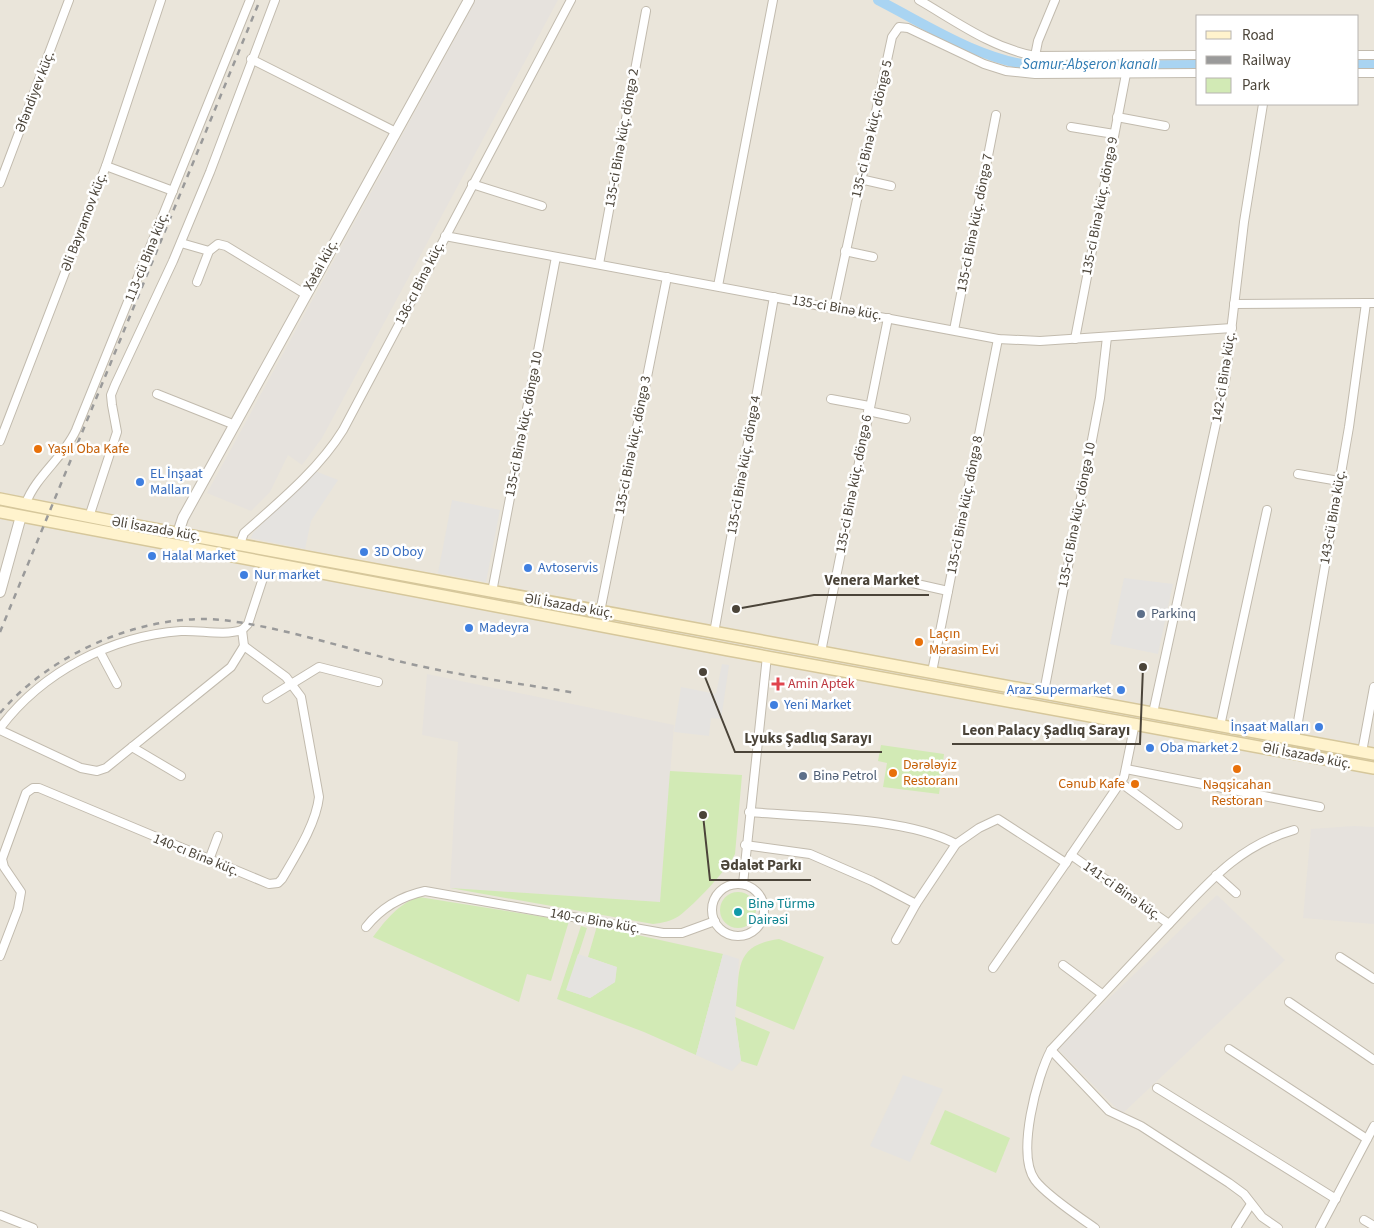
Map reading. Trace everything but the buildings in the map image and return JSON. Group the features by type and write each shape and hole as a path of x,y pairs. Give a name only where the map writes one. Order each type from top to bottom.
{"main road":[{"name":"Əli İsazadə küç.","path":"0,499 492,592 1374,754"},
{"name":"Əli İsazadə küç.","path":"0,512 1374,768"},
{"path":"175,546 178,532"},
{"path":"767,656 770,642"},
{"path":"1135,723 1138,710"},
{"path":"1151,726 1154,713"}],"street":[{"name":"Əfəndiyev küç.","path":"0,183 70,0"},
{"name":"Əli Bayramov küç.","path":"0,441 106,166 161,0"},
{"name":"113-cü Binə küç.","path":"26,503 33,489 66,449 76,430 250,0"},
{"path":"89,516 118,432 111,395 210,172 251,59 275,0"},
{"name":"136-cı Binə küç.","path":"240,544 244,533 284,497 335,443 571,0"},
{"path":"718,286 773,0"},
{"path":"920,0 1000,47 1035,56 1196,55"},
{"path":"1035,56 1038,41 1055,0"},
{"name":"Xətai küç.","path":"178,532 183,518 467,1"},
{"name":"135-ci Binə küç. döngə 2","path":"599,264 646,11"},
{"name":"135-ci Binə küç. döngə 5","path":"834,307 860,179 895,31 899,27 908,28 992,68 1035,74 1126,74"},
{"path":"1359,55 1374,55"},
{"path":"251,59 396,132"},
{"path":"1126,74 1196,73"},
{"path":"1359,73 1374,74"},
{"name":"135-ci Binə küç. döngə 9","path":"1075,339 1126,74"},
{"name":"142-ci Binə küç.","path":"1154,713 1166,646 1220,410 1263,105"},
{"name":"135-ci Binə küç. döngə 7","path":"954,330 996,115"},
{"path":"1117,117 1165,126"},
{"path":"1071,127 1114,134"},
{"path":"106,166 173,190"},
{"path":"860,179 891,186"},
{"path":"472,184 542,206"},
{"name":"135-ci Binə küç.","path":"445,236 998,339 1024,341 1075,339 1232,328"},
{"path":"180,243 209,251"},
{"path":"197,282 209,251 218,244 226,246 305,294"},
{"path":"845,251 873,256"},
{"name":"135-ci Binə küç. döngə 10","path":"492,592 556,256"},
{"name":"135-ci Binə küç. döngə 3","path":"600,612 667,277"},
{"name":"135-ci Binə küç. döngə 4","path":"714,633 774,297"},
{"path":"1234,304 1370,303"},
{"name":"143-cü Binə küç.","path":"1295,739 1370,303"},
{"name":"135-ci Binə küç. döngə 6","path":"821,652 868,408 888,318"},
{"name":"135-ci Binə küç. döngə 10","path":"1044,692 1100,398 1107,337"},
{"name":"135-ci Binə küç. döngə 8","path":"932,672 998,339"},
{"path":"157,394 235,426"},
{"path":"831,399 906,419"},
{"path":"1298,474 1339,481"},
{"path":"1220,726 1267,510"},
{"path":"0,592 21,516"},
{"path":"242,630 244,646 237,659 225,672 106,768 96,771 81,768 0,729 24,699 49,679 100,652 157,634 182,631 230,632 242,630 248,624 268,563"},
{"path":"908,582 948,591"},
{"name":"140-cı Binə küç.","path":"0,956 18,910 21,892 2,863 3,841 26,793 33,788 39,788 273,885 278,883 311,824 318,797 305,707 294,684 244,646"},
{"path":"100,652 117,684"},
{"path":"742,884 767,656"},
{"path":"267,699 294,684 314,668 319,667 378,682"},
{"path":"1362,752 1374,687"},
{"path":"1071,855 1121,783 1126,769 1135,723"},
{"path":"132,747 181,776"},
{"path":"1126,769 1320,807"},
{"path":"1121,783 1178,825"},
{"path":"749,812 884,823 942,838 956,844 916,904 896,940"},
{"name":"141-ci Binə küç.","path":"956,844 979,828 998,819 1066,862 1071,855 1168,924 1050,1050 1042,1067 1030,1114 1030,1172 1038,1184 1095,1228"},
{"path":"1168,924 1239,854 1275,835 1294,830"},
{"path":"209,860 218,836"},
{"path":"745,845 810,854 872,881 916,904"},
{"path":"993,968 1066,862"},
{"path":"1216,875 1236,893"},
{"path":"742,884 757,892 763,901 764,912 757,927 748,934 737,936 726,933 715,921 713,904 718,894 726,887 742,884"},
{"name":"140-cı Binə küç.","path":"366,927 378,914 399,900 425,891 663,933 682,932 715,921"},
{"path":"1340,957 1374,979"},
{"path":"1064,965 1102,994"},
{"path":"1288,1002 1374,1060"},
{"path":"1229,1049 1367,1139"},
{"path":"1050,1050 1109,1111 1141,1126 1229,1183 1244,1194 1262,1217 1278,1228"},
{"path":"1157,1088 1336,1199"},
{"path":"1320,1228 1374,1126"},
{"path":"1236,1228 1251,1204"},
{"path":"0,1215 32,1228"},
{"path":"1364,1220 1374,1226"}],"shaded area":[{"path":"0,0 1374,0 1374,1228 0,1228"},
{"path":"476,0 558,0 322,438 302,465 288,455 270,492 251,511 207,493"},
{"path":"315,471 338,480 311,521 305,549 251,538 253,533"},
{"path":"452,500 500,510 486,582 438,573"},
{"name":"Parkinq","path":"1124,578 1173,584 1158,654 1110,644"},
{"path":"722,664 729,665 721,719 711,718 709,736 674,732 681,687 716,694"},
{"path":"427,674 674,725 660,902 450,888 458,742 422,735"},
{"path":"1354,826 1374,827 1374,924 1303,918 1311,829"},
{"path":"1217,895 1285,960 1122,1114 1057,1048"},
{"path":"578,954 617,967 615,982 590,998 566,990"},
{"path":"723,954 739,959 735,1017 741,1061 732,1071 696,1055"},
{"path":"903,1075 943,1089 910,1162 870,1146"}],"green space":[{"path":"881,745 944,754 939,794 883,787 887,763 878,761"},
{"path":"670,771 742,775 735,854 710,887 676,918 653,924 450,888 660,902"},
{"name":"Binə Türmə Dairəsi","path":"738,892 745,893 751,897 755,903 755,917 751,923 745,927 738,928 731,927 725,923 721,917 720,910 721,903 725,897 731,893"},
{"path":"419,897 569,921 551,981 527,974 519,1002 373,937 399,908"},
{"path":"581,926 587,928 567,990 590,998 615,982 616,967 588,957 597,926 723,954 696,1055 644,1032 557,999"},
{"path":"779,939 824,957 794,1030 736,1006 739,970 747,953 764,942"},
{"path":"735,1017 770,1032 757,1066 741,1061"},
{"path":"945,1110 1010,1138 996,1173 930,1144"}],"waterway":[{"name":"Samur-Abşeron kanalı","path":"878,0 954,40 994,57 1014,62 1035,66 1196,65"},
{"name":"Samur-Abşeron kanalı","path":"1359,64 1374,64"}],"railway":[{"path":"0,632 260,0"},
{"path":"0,713 21,691 45,672 72,655 101,641 131,630 193,619 223,620 272,628 435,669 576,693"}],"place":[{"name":"Yaşıl Oba Kafe","path":"38,449"},
{"name":"EL İnşaat Malları","path":"140,482"},
{"name":"3D Oboy","path":"364,552"},
{"name":"Halal Market","path":"152,556"},
{"name":"Avtoservis","path":"528,568"},
{"name":"Nur market","path":"244,575"},
{"name":"Venera Market","path":"736,609"},
{"name":"Parkinq","path":"1141,614"},
{"name":"Madeyra","path":"469,628"},
{"name":"Laçın Mərasim Evi","path":"919,642"},
{"name":"Leon Palaсу Şadlıq Sarayı","path":"1143,667"},
{"name":"Lyuks Şadlıq Sarayı","path":"703,672"},
{"name":"Amin Aptek","path":"778,684"},
{"name":"Araz Supermarket","path":"1121,690"},
{"name":"Yeni Market","path":"774,705"},
{"name":"İnşaat Malları","path":"1319,727"},
{"name":"Oba market 2","path":"1150,748"},
{"name":"Nəqşicahan Restoran","path":"1237,769"},
{"name":"Dərələyiz Restoranı","path":"893,773"},
{"name":"Binə Petrol","path":"803,776"},
{"name":"Cənub Kafe","path":"1135,784"},
{"name":"Ədalət Parkı","path":"703,815"},
{"name":"Binə Türmə Dairəsi","path":"738,912"}]}
